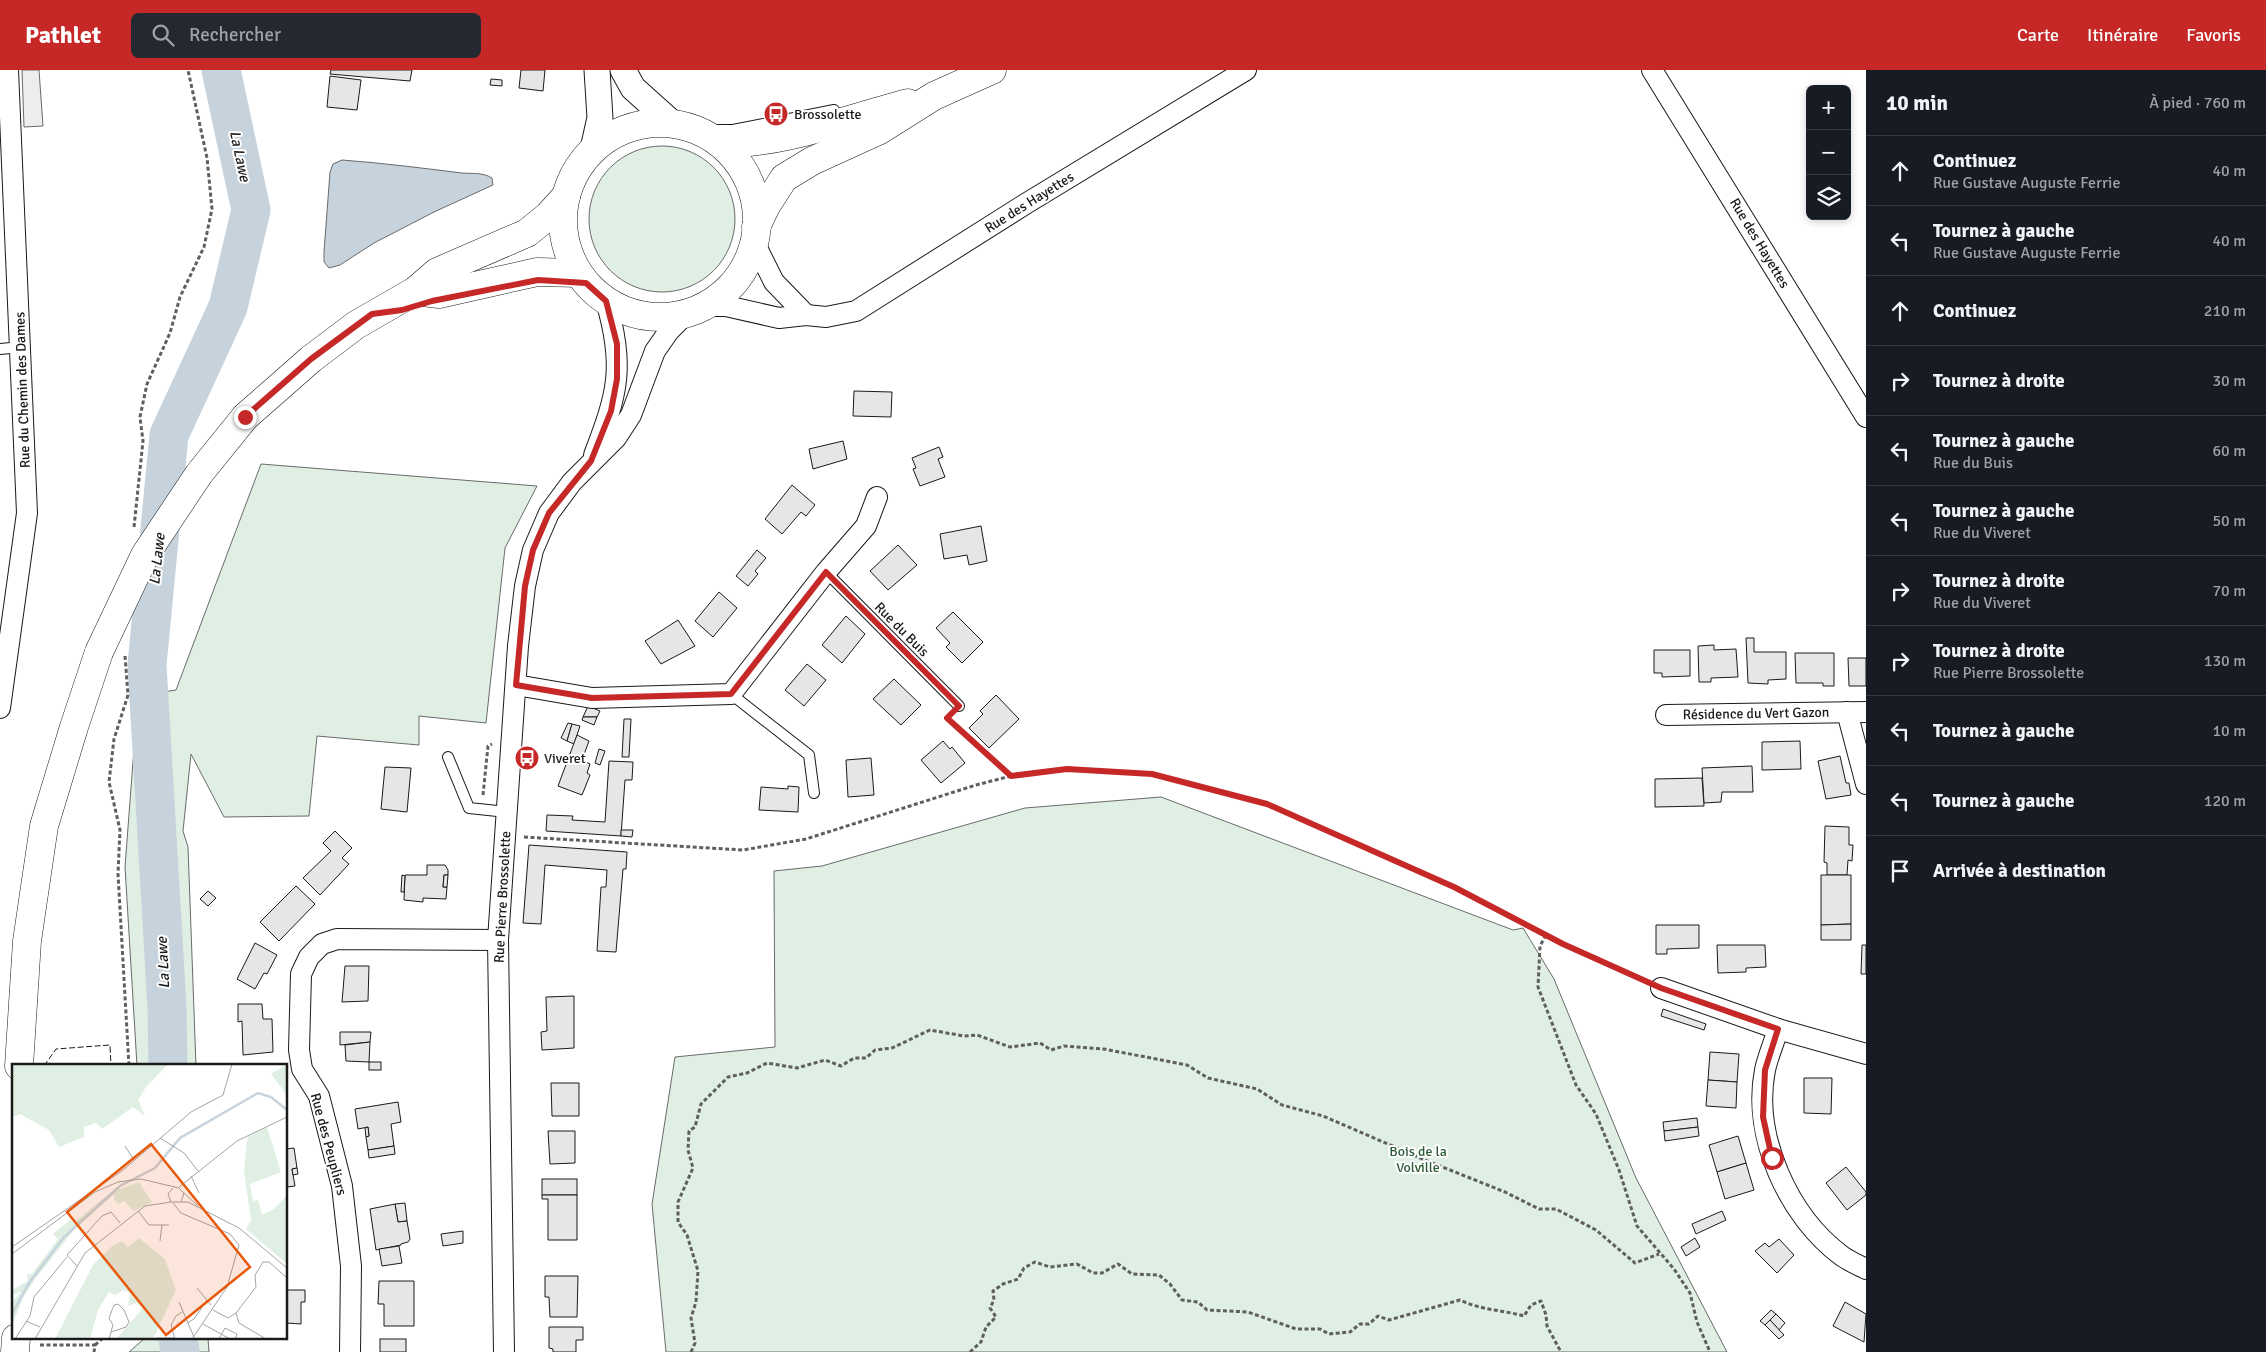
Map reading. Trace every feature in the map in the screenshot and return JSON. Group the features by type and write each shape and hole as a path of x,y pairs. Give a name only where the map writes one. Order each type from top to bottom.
{"main road":[{"path":"934,96 816,129 739,144 655,122 622,130 607,138 593,149 576,170 566,196 563,216 564,236 569,255 582,278 606,301 621,309 654,317 695,309 722,294 736,279 747,262 766,206 784,178 812,161 880,130 934,96 992,70"},
{"path":"697,132 737,161 749,181 756,204 755,235"},
{"path":"414,301 437,272 528,232 548,216 566,196"},
{"path":"19,1064 27,941 44,826 99,652 145,555 199,474 245,417 311,359 372,314 439,294 536,272 582,278"}],"street":[{"name":"Rue du Chemin des Dames","path":"0,708 27,513 8,70"},
{"path":"593,149 600,118 597,70"},
{"path":"623,70 633,88 697,132"},
{"name":"Rue des Hayettes","path":"695,309 726,306 779,318 826,317 856,311 1027,203 1246,70"},
{"name":"Rue des Hayettes","path":"1652,70 1866,417"},
{"path":"755,235 774,282 806,316"},
{"name":"Rue Pierre Brossolette","path":"591,461 611,411 617,379 617,344 606,301"},
{"name":"Rue Pierre Brossolette","path":"504,1352 498,940 525,586 533,550 549,513 591,461 616,438 631,415 655,351 670,331 695,309"},
{"path":"516,685 592,698 731,694 826,572 866,526 877,497"},
{"name":"Résidence du Vert Gazon","path":"1666,715 1856,712 1866,784"},
{"name":"Rue des Peupliers","path":"350,1352 350,1266 342,1186 319,1096 302,1069 299,1050 301,974 309,957 322,944 337,939 498,940"},
{"path":"1661,988 1778,1029 1866,1054"},
{"path":"1778,1029 1765,1070 1763,1117 1772,1158 1790,1195 1815,1231 1843,1257 1866,1269"}],"lane":[{"path":"872,102 934,96"},
{"path":"697,132 761,126 846,108"},
{"path":"0,349 21,347"},
{"name":"Rue du Buis","path":"826,572 959,706"},
{"path":"731,694 809,755 814,793"},
{"path":"448,757 469,808 507,812"}],"path":[{"path":"959,706 947,718 1011,776"},
{"path":"506,836 743,850 806,839 976,785 1011,776 1067,769 1152,774 1267,804 1454,887 1546,935 1661,988"},
{"path":"1546,935 1540,946 1538,987 1576,1085 1596,1114 1637,1226 1659,1254 1674,1269 1690,1293 1697,1322 1710,1352"},
{"path":"691,1352 695,1343 691,1318 696,1302 698,1271 687,1235 678,1222 678,1202 692,1168 688,1150 689,1131 695,1127 701,1104 728,1077 748,1073 767,1063 798,1068 825,1060 841,1066 854,1058 866,1058 875,1050 892,1048 930,1030 964,1036 977,1035 1010,1047 1040,1043 1051,1050 1064,1046 1104,1049 1187,1065 1208,1078 1257,1089 1282,1105 1323,1116 1425,1160 1506,1192 1539,1209 1556,1209 1596,1230 1635,1263 1659,1254"},
{"path":"970,1352 981,1342 986,1327 996,1317 990,1308 994,1300 992,1291 1003,1284 1018,1279 1024,1268 1035,1262 1050,1267 1077,1264 1093,1273 1102,1273 1118,1264 1132,1274 1159,1275 1170,1284 1182,1300 1198,1302 1206,1310 1248,1312 1296,1329 1320,1329 1329,1334 1350,1332 1360,1324 1369,1324 1378,1316 1389,1320 1460,1300 1472,1306 1524,1316 1531,1304 1541,1301 1546,1315 1547,1326 1561,1352"},
{"path":"94,1352 95,1345 101,1340"},
{"path":"16,1345 95,1345"}],"green space":[{"path":"662,146 690,151 714,167 730,191 735,219 730,247 714,271 690,287 662,292 634,287 610,271 594,247 589,219 594,191 610,167 634,151"},
{"path":"261,464 537,486 505,548 486,723 419,716 419,745 317,736 309,816 224,817 191,754 183,831 188,847 196,1064 137,1064 125,867 138,696 176,690"},
{"name":"Bois de la Volville","path":"1161,797 1513,930 1523,928 1554,979 1636,1178 1727,1352 666,1352 652,1204 675,1057 775,1047 774,871 822,866 1025,808"},
{"path":"143,1340 208,1340 209,1352 129,1352"}],"shaded area":[{"path":"22,70 39,70 43,126 24,127"},
{"path":"342,160 481,174 492,178 493,185 434,212 374,243 340,265 329,268 324,262 324,252 330,172 333,164"}],"building":[{"path":"331,70 412,70 410,81 330,74"},
{"path":"521,70 545,70 543,91 519,88"},
{"path":"330,76 361,80 357,110 327,107"},
{"path":"491,79 502,80 502,86 490,85"},
{"path":"854,391 892,392 891,417 853,416"},
{"path":"843,441 847,459 813,469 809,449"},
{"path":"939,447 943,457 938,459 945,477 920,486 913,469 916,468 912,458"},
{"path":"792,485 815,505 806,516 801,512 782,534 765,519"},
{"path":"981,526 987,561 969,565 967,555 944,559 940,534"},
{"path":"898,545 917,565 888,590 870,571"},
{"path":"757,550 766,558 755,571 758,574 748,586 736,576"},
{"path":"719,592 737,608 713,637 695,621"},
{"path":"953,612 983,642 962,663 946,647 950,643 936,628"},
{"path":"846,616 865,634 842,663 822,645"},
{"path":"678,620 695,646 661,664 645,641"},
{"path":"1746,638 1754,638 1754,652 1786,652 1786,679 1768,680 1768,684 1748,683"},
{"path":"1714,645 1714,650 1736,649 1738,677 1711,678 1711,682 1699,682 1698,646"},
{"path":"1654,650 1690,650 1690,676 1662,677 1662,673 1654,673"},
{"path":"1795,653 1834,653 1834,686 1823,686 1823,683 1796,683"},
{"path":"1848,658 1866,658 1866,686 1849,686"},
{"path":"807,664 826,680 804,706 785,690"},
{"path":"894,679 921,705 901,725 873,699"},
{"path":"996,695 1019,719 989,748 969,728 983,714 980,711"},
{"path":"588,706 600,711 597,717 583,717"},
{"path":"583,717 597,717 594,725 582,720"},
{"path":"624,719 631,719 629,757 622,757"},
{"path":"568,723 572,724 567,741 561,738"},
{"path":"572,724 580,726 574,744 567,741"},
{"path":"577,735 589,741 582,760 590,764 587,773 590,775 582,795 558,786"},
{"path":"943,741 950,749 952,747 965,763 941,783 921,760"},
{"path":"1800,741 1801,769 1762,770 1762,742"},
{"path":"599,749 605,751 600,765 595,763"},
{"path":"1840,756 1846,783 1849,783 1851,795 1826,799 1818,761"},
{"path":"871,758 874,795 848,797 846,760"},
{"path":"609,761 633,762 632,780 625,780 621,836 546,831 547,815 573,816 572,820 605,822"},
{"path":"1752,766 1753,792 1722,792 1721,802 1704,803 1702,768"},
{"path":"385,767 411,768 407,812 381,809"},
{"path":"1702,778 1704,806 1655,807 1655,779"},
{"path":"788,786 799,787 798,812 759,810 761,787 788,789"},
{"path":"1825,826 1849,827 1849,845 1853,845 1852,861 1848,860 1847,875 1827,875 1827,863 1824,862"},
{"path":"621,830 633,830 632,837 621,836"},
{"path":"335,831 352,848 342,858 349,864 320,895 303,878 331,851 323,843"},
{"path":"529,845 627,852 626,869 623,869 616,952 597,951 601,887 606,887 607,870 545,865 541,924 523,923"},
{"path":"427,865 445,865 448,870 448,875 444,875 443,887 447,887 446,899 423,898 423,902 404,900 405,875 427,875"},
{"path":"402,875 405,876 404,892 401,892"},
{"path":"444,875 448,875 447,887 443,887"},
{"path":"1821,875 1851,875 1851,924 1821,925"},
{"path":"296,886 315,904 279,941 260,922"},
{"path":"208,891 216,898 208,906 200,899"},
{"path":"1851,924 1851,940 1821,940 1821,925"},
{"path":"1656,925 1699,925 1699,948 1667,949 1667,954 1656,954"},
{"path":"255,943 277,955 267,974 264,973 255,989 237,979"},
{"path":"1717,945 1765,945 1766,967 1746,968 1746,972 1718,973"},
{"path":"1862,945 1866,945 1866,974 1861,974"},
{"path":"345,966 369,966 368,1001 342,1002"},
{"path":"574,996 574,1048 542,1050 541,1032 547,1031 546,997"},
{"path":"238,1004 262,1004 263,1019 272,1019 273,1052 243,1055 242,1021 238,1022"},
{"path":"1663,1009 1706,1024 1704,1030 1661,1016"},
{"path":"340,1032 371,1032 370,1042 340,1045"},
{"path":"370,1042 369,1062 346,1061 345,1045"},
{"path":"1710,1052 1739,1054 1737,1082 1708,1080"},
{"path":"369,1062 381,1062 381,1070 369,1070"},
{"path":"1804,1078 1832,1078 1831,1114 1804,1113"},
{"path":"1708,1080 1737,1082 1736,1108 1706,1106"},
{"path":"551,1083 579,1083 579,1116 552,1116"},
{"path":"398,1102 401,1122 391,1124 394,1146 368,1150 366,1137 369,1136 368,1127 358,1129 355,1109"},
{"path":"1697,1118 1698,1127 1664,1131 1663,1122"},
{"path":"368,1127 369,1136 366,1137 365,1128"},
{"path":"1698,1127 1699,1136 1665,1141 1664,1131"},
{"path":"548,1131 575,1131 575,1163 550,1164"},
{"path":"1738,1136 1746,1163 1717,1172 1709,1145"},
{"path":"394,1146 395,1154 369,1158 368,1150"},
{"path":"294,1148 297,1168 292,1169 295,1186 288,1187 288,1149"},
{"path":"1746,1163 1754,1190 1725,1199 1717,1172"},
{"path":"1846,1167 1866,1192 1866,1195 1847,1210 1826,1183"},
{"path":"297,1168 298,1174 293,1175 292,1169"},
{"path":"542,1179 577,1179 577,1195 542,1195"},
{"path":"542,1195 577,1195 577,1240 548,1240 548,1199 542,1199"},
{"path":"405,1203 407,1221 398,1222 395,1204"},
{"path":"395,1204 398,1222 407,1221 410,1239 401,1245 376,1250 370,1209"},
{"path":"1722,1211 1726,1220 1696,1234 1692,1224"},
{"path":"463,1231 463,1243 443,1246 441,1234"},
{"path":"1695,1238 1700,1247 1686,1256 1681,1247"},
{"path":"1779,1239 1794,1255 1777,1273 1755,1251 1765,1243 1769,1247"},
{"path":"399,1246 402,1263 382,1266 379,1249"},
{"path":"545,1276 578,1276 577,1317 550,1317 549,1297 545,1297"},
{"path":"379,1281 414,1281 414,1326 384,1326 384,1304 378,1304"},
{"path":"288,1290 305,1290 305,1302 301,1302 301,1324 288,1323"},
{"path":"1845,1302 1866,1314 1864,1342 1833,1326"},
{"path":"1771,1310 1776,1314 1765,1325 1760,1321"},
{"path":"1776,1314 1785,1323 1779,1330 1770,1320"},
{"path":"1770,1320 1784,1335 1779,1339 1765,1325"},
{"path":"549,1327 583,1327 583,1340 576,1340 576,1352 553,1352 553,1349 549,1348"},
{"path":"380,1339 406,1339 406,1352 380,1352"}],"waterway":[{"name":"La Lawe","path":"168,1064 167,1007 147,665 169,435 228,307 251,210 221,70"},
{"name":"La Lawe","path":"178,1340 180,1352"}],"fence":[{"path":"45,1064 56,1049 110,1045 111,1064"}],"place":[{"name":"Brossolette","path":"776,114"},
{"name":"Viveret","path":"527,758"}],"route":[{"path":"245,417 311,359 372,314 402,310 432,301 538,280 586,283 606,301 617,344 617,379 611,411 591,461 572,482 549,513 533,550 525,586 518,646 516,685 592,698 731,694 826,572 959,706 947,718 1011,776 1067,769 1152,774 1267,804 1454,887 1563,944 1661,988 1778,1029 1765,1070 1763,1117 1772,1158"}]}
